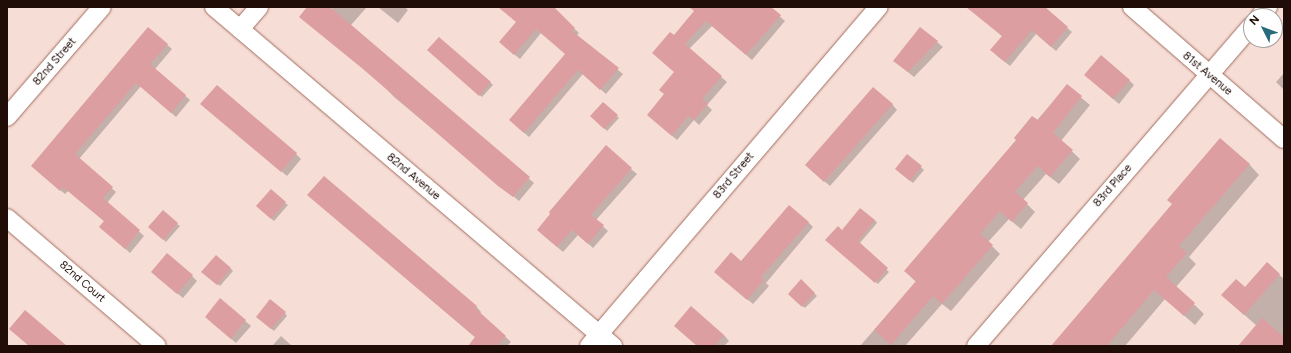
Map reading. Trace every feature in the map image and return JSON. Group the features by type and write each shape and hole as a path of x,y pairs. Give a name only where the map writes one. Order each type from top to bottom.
{"street":[{"name":"82nd Street","path":"7,117 102,7"},
{"name":"82nd Avenue","path":"214,7 600,342"},
{"path":"240,29 259,7"},
{"name":"83rd Street","path":"600,342 879,7"},
{"name":"81st Avenue","path":"1132,7 1209,76 1284,139"},
{"name":"83rd Place","path":"976,346 1243,36"},
{"name":"82nd Court","path":"7,218 157,346"}],"building":[{"path":"307,7 330,7 530,177 513,197 498,186 363,69 299,17"},
{"path":"498,7 554,7 575,28 572,31 619,68 600,90 578,70 524,133 509,120 565,54 536,29 514,55 499,42 516,22"},
{"path":"689,7 771,7 781,15 746,55 706,21 685,44 722,76 702,99 708,104 694,120 688,116 672,136 647,115 664,94 659,90 674,72 652,53 670,32 674,35 694,11"},
{"path":"966,7 1045,7 1068,27 1051,47 1032,30 1005,62 990,50 1002,36"},
{"path":"148,27 168,44 150,64 186,95 171,113 136,83 75,154 113,187 103,198 140,230 125,249 99,227 104,221 63,187 60,191 31,166"},
{"path":"920,27 938,41 908,72 893,61"},
{"path":"439,37 491,82 479,96 427,50"},
{"path":"1101,55 1130,80 1113,99 1084,75"},
{"path":"1067,84 1082,96 1053,133 1073,150 1050,177 1038,166 1015,192 1028,203 1012,222 1000,211 980,234 993,245 942,304 933,296 891,345 874,330 916,281 904,271 1016,140 1014,138 1032,116 1038,120"},
{"path":"217,85 297,153 281,172 200,104"},
{"path":"873,87 893,104 824,182 805,165"},
{"path":"603,102 618,115 604,129 590,116"},
{"path":"1220,138 1250,164 1179,246 1187,253 1166,277 1195,303 1184,316 1154,290 1107,346 1051,346 1172,204 1167,200"},
{"path":"606,145 632,168 591,215 604,225 588,244 572,230 557,247 537,230 550,214 549,212"},
{"path":"907,154 922,166 910,181 895,169"},
{"path":"324,176 477,306 475,308 506,336 497,346 468,346 475,337 307,195"},
{"path":"271,189 286,202 271,219 256,206"},
{"path":"789,205 809,222 761,277 764,280 747,300 714,272 731,252 741,261"},
{"path":"860,208 875,220 858,241 888,268 875,283 825,240 838,226 842,230"},
{"path":"163,210 178,223 163,240 148,227"},
{"path":"167,253 193,275 177,294 151,272"},
{"path":"216,255 231,268 217,285 201,272"},
{"path":"1267,262 1280,274 1244,315 1221,295 1236,279 1245,287"},
{"path":"801,279 815,293 802,307 788,294"},
{"path":"220,298 246,320 231,339 205,317"},
{"path":"270,299 286,312 271,329 256,317"},
{"path":"691,306 724,335 715,346 697,346 674,326"},
{"path":"25,310 67,346 29,346 9,329"},
{"path":"1262,318 1284,337 1284,346 1238,346"}]}
